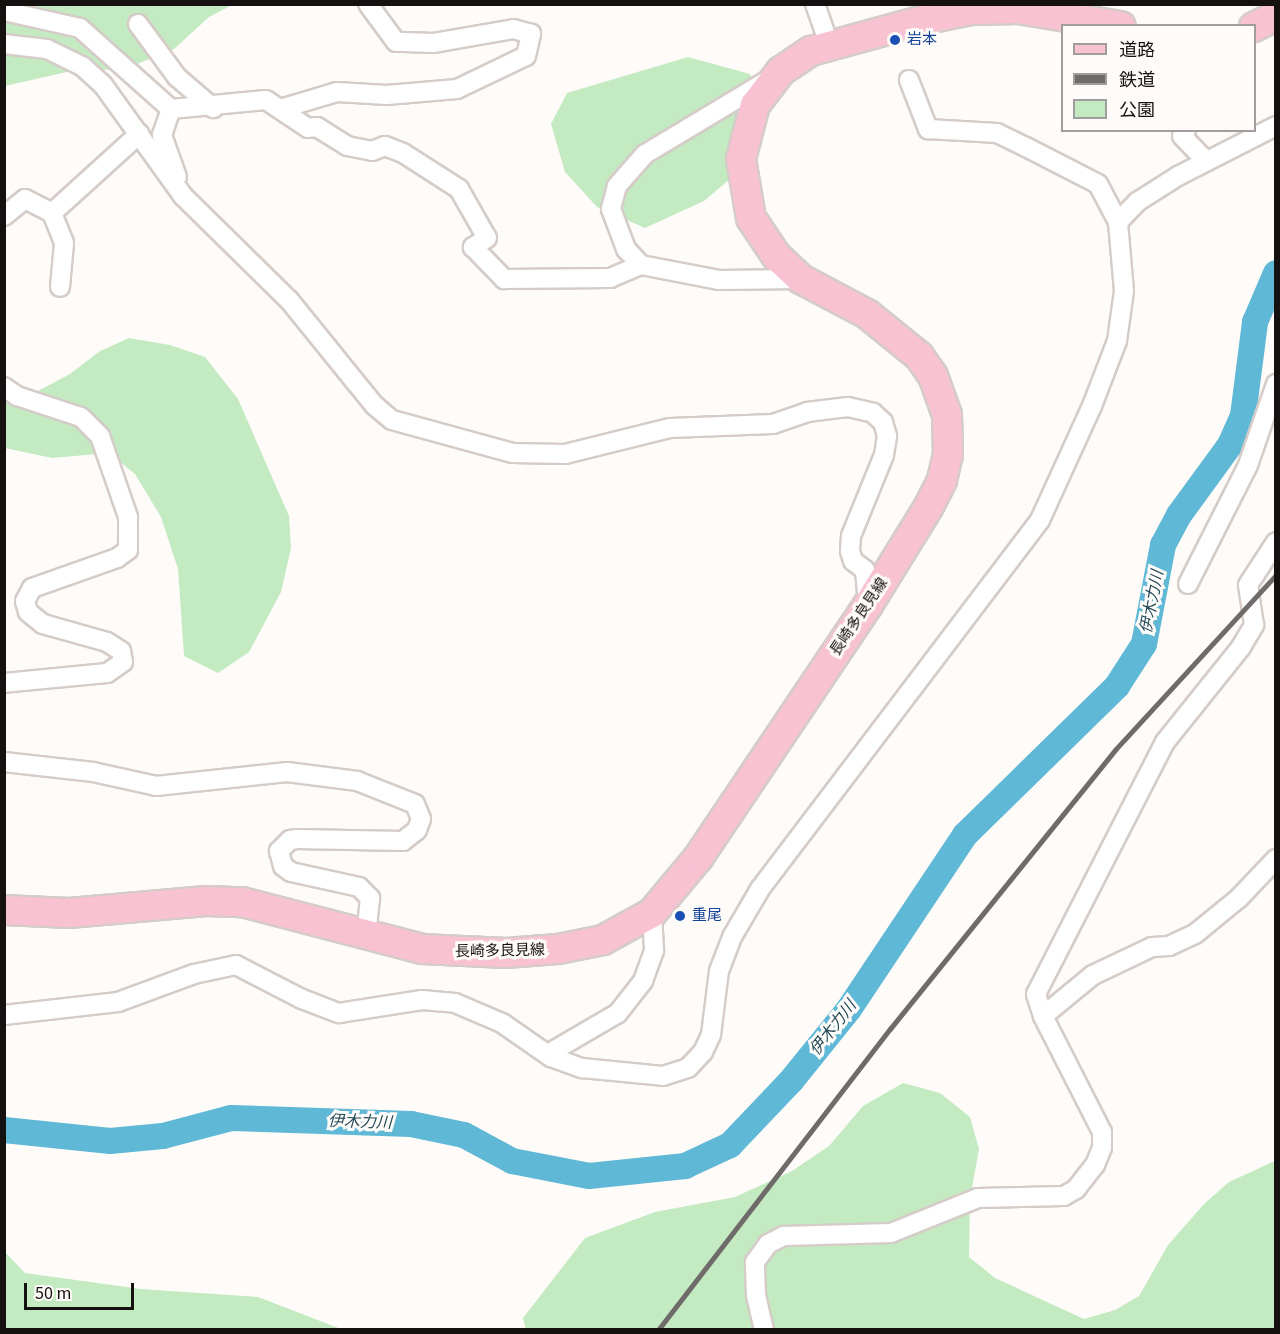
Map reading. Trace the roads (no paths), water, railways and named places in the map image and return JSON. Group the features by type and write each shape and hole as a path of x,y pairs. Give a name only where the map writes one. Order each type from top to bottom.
{"main road":[{"name":"長崎多良見線","path":"4,910 69,913 206,901 242,902 366,937 458,953 558,950 603,940 652,914 698,858 868,605 942,480 948,455 947,415 933,376 919,356 867,314 801,279 763,239 752,218 743,188 741,159 747,127 755,105 781,71 829,44 971,10 1018,9 1109,24"},
{"path":"1256,26 1275,16"}],"street":[{"path":"280,109 337,92 387,95 457,88 526,56 531,34 514,29 434,43 396,42 368,4"},
{"path":"815,4 829,44"},
{"path":"4,11 80,28 171,109 213,108 266,100 308,128 317,127 347,146 372,151 385,146 403,153 459,189 487,238 473,247 504,279 610,278 641,265 719,280 801,279"},
{"path":"138,24 177,76 213,108"},
{"path":"4,44 47,49 82,66 103,85 183,196 289,300 374,405 392,420 414,427 444,432 513,453 565,454 670,428 773,424 807,412 848,407 873,412 883,422 886,445 851,536 850,551 853,561 865,570 868,605"},
{"path":"641,265 626,249 611,209 617,186 627,171 689,125 735,102 781,71"},
{"path":"4,1015 118,1002 194,974 236,965 302,999 339,1013 422,1000 455,1003 502,1023 551,1057 582,1068 663,1076 688,1068 703,1052 711,1035 719,971 732,937 760,889 1040,520 1092,406 1117,342 1124,291 1118,222 1098,184 997,133 928,129 909,80"},
{"path":"171,109 162,135 183,196"},
{"path":"1118,222 1137,202 1206,161 1275,126"},
{"path":"1185,132 1182,136 1206,161"},
{"path":"52,213 139,134"},
{"path":"4,216 25,199 52,213 64,243 60,287"},
{"path":"1188,584 1248,465 1275,384"},
{"path":"4,387 17,396 81,417 100,436 128,517 128,550 117,558 32,588 24,602 28,612 43,624 107,642 122,651 123,662 107,673 4,683"},
{"path":"764,1329 756,1296 755,1262 768,1244 784,1236 891,1233 978,1198 1064,1196 1076,1189 1095,1165 1102,1148 1102,1132 1043,1016 1036,994 1046,970 1165,742 1241,647 1254,626 1248,585 1275,542"},
{"path":"4,762 93,772 156,786 287,772 357,781 415,804 421,819 417,830 403,841 297,839 290,840 279,851 282,866 291,872 359,887 370,898 366,937"},
{"path":"1043,1016 1093,975 1152,947 1169,946 1195,934 1239,898 1275,859"},
{"path":"551,1057 553,1051 618,1013 643,981 654,950 652,914"}],"waterway":[{"name":"伊木力川","path":"4,1130 110,1141 163,1136 231,1118 411,1124 464,1135 512,1161 589,1176 685,1166 730,1145 791,1081 849,1009 965,835 1117,686 1144,644 1163,545 1179,515 1230,445 1243,416 1255,322 1276,273"}],"railway":[{"path":"658,1330 890,1029 1115,750 1276,575"}],"place":[{"name":"岩本","path":"895,40"},
{"name":"重尾","path":"680,916"}]}
